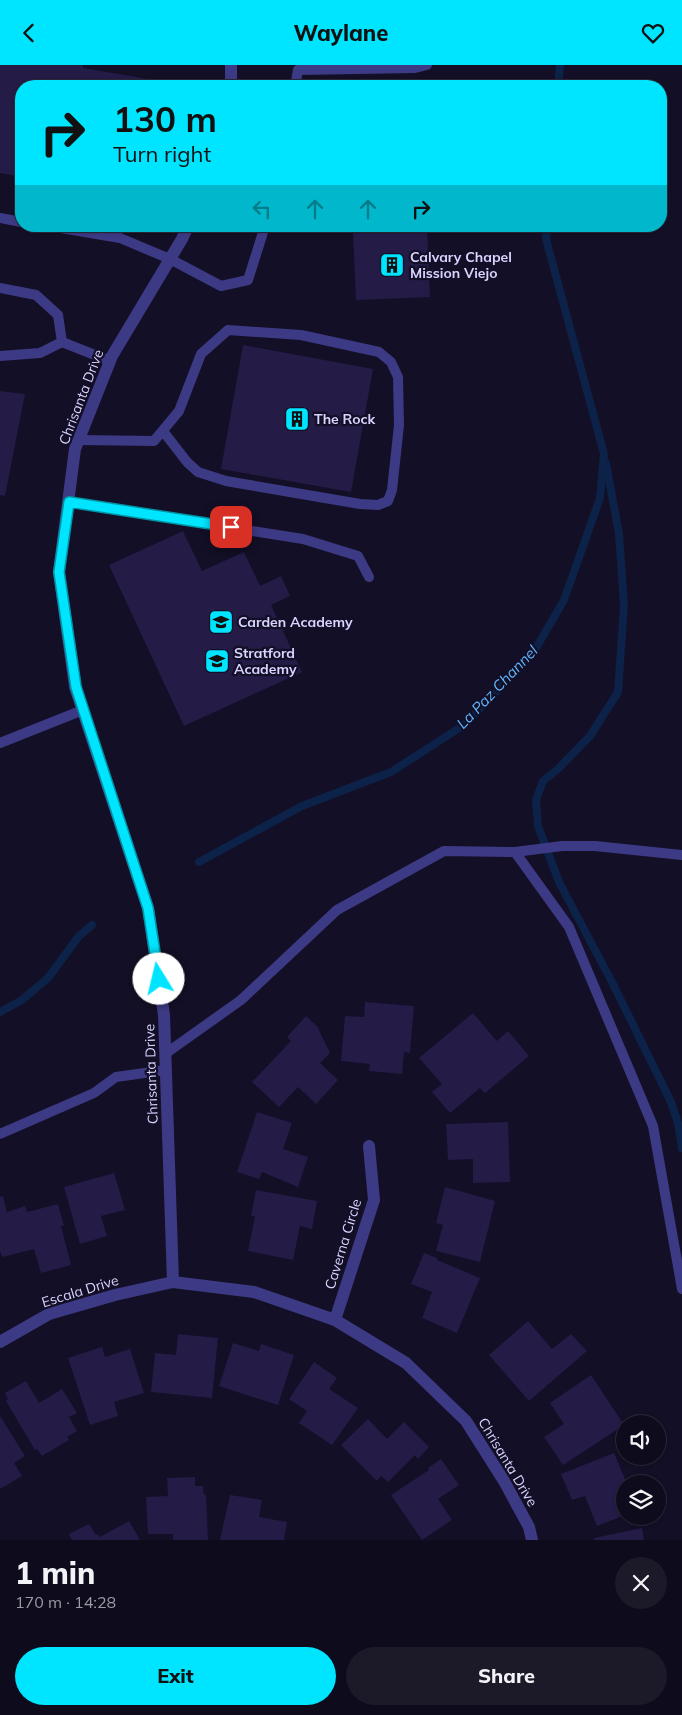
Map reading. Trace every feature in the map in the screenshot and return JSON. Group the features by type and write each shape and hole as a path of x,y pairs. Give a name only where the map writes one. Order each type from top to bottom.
{"street":[{"path":"231,65 231,80"},
{"name":"Chrisanta Drive","path":"185,232 110,361 75,449 59,572 76,687 148,908 164,1015 173,1282 254,1292 335,1320 406,1363 466,1421 504,1481 529,1527 532,1540"},
{"name":"Caverna Circle","path":"335,1320 374,1200 369,1146"},
{"name":"Escala Drive","path":"0,1342 49,1314 115,1295 173,1282"}],"lane":[{"path":"298,68 415,67 427,65"},
{"path":"0,218 15,220"},
{"path":"84,232 120,238 170,259 221,286 248,280 263,232"},
{"path":"0,288 36,295 58,315 62,341"},
{"path":"79,441 154,441 179,411 201,354 228,329 301,335 379,352 391,362 398,377 399,425 392,490 388,501 378,505 360,504 226,481 198,472 187,462 163,431"},
{"path":"62,341 110,361"},
{"path":"0,356 40,353 62,341"},
{"path":"69,502 303,539 358,556 369,577"},
{"path":"0,743 83,710"},
{"path":"165,1054 241,1000 337,910 444,851 515,852 562,846 594,846 682,855"},
{"path":"515,852 569,927 653,1126 682,1289"},
{"path":"0,1134 94,1093 116,1077 166,1070"}],"building":[{"path":"0,65 83,65 83,68 154,80 15,80 15,176 0,173"},
{"name":"Calvary Chapel Mission Viejo","path":"427,232 430,297 356,300 353,233 334,233"},
{"name":"The Rock","path":"243,345 373,369 351,492 221,469"},
{"path":"0,391 25,394 5,496 0,495"},
{"path":"183,531 202,571 244,552 260,586 281,576 290,596 271,605 302,672 184,726 109,565"},
{"path":"365,1002 414,1006 410,1053 404,1052 402,1074 369,1071 370,1064 341,1061 345,1016 364,1017"},
{"path":"473,1013 497,1041 508,1031 529,1056 485,1093 480,1088 450,1113 432,1092 442,1084 419,1058"},
{"path":"306,1016 317,1026 330,1053 320,1063 338,1080 316,1104 298,1087 279,1107 252,1082 291,1041 287,1037"},
{"path":"257,1112 292,1123 283,1149 308,1157 298,1187 262,1172 259,1179 237,1172"},
{"path":"508,1122 510,1182 473,1183 473,1159 448,1160 446,1124"},
{"path":"114,1173 125,1210 101,1216 107,1236 80,1244 64,1187"},
{"path":"445,1187 495,1201 480,1262 436,1251 443,1225 436,1223"},
{"path":"256,1190 317,1201 312,1229 300,1226 293,1260 248,1251 255,1216 251,1216"},
{"path":"3,1196 7,1212 25,1206 27,1212 58,1204 64,1226 61,1226 71,1265 41,1273 34,1249 2,1257 0,1251 0,1197"},
{"path":"424,1253 480,1278 457,1333 422,1318 432,1292 411,1284"},
{"path":"528,1321 552,1349 571,1334 587,1351 529,1401 489,1355"},
{"path":"178,1334 218,1338 212,1398 151,1392 155,1353 176,1355"},
{"path":"233,1343 259,1351 261,1344 294,1355 278,1405 219,1386"},
{"path":"102,1347 105,1357 130,1349 144,1393 114,1402 118,1416 90,1425 68,1358"},
{"path":"314,1362 337,1378 329,1389 358,1408 332,1445 299,1423 307,1411 289,1399"},
{"path":"591,1375 617,1415 616,1430 563,1465 544,1437 564,1424 550,1403"},
{"path":"26,1381 39,1403 62,1389 77,1413 69,1417 77,1431 67,1437 69,1440 42,1456 37,1449 35,1450 6,1401 8,1399 5,1393"},
{"path":"0,1416 25,1456 14,1463 22,1476 0,1489"},
{"path":"368,1419 387,1439 404,1422 429,1447 418,1459 415,1455 388,1482 381,1476 377,1481 341,1445"},
{"path":"614,1453 616,1465 619,1465 623,1475 616,1475 616,1519 597,1526 585,1496 572,1500 561,1474"},
{"path":"441,1459 459,1485 438,1499 452,1520 422,1540 391,1495 429,1470 428,1468"},
{"path":"195,1477 195,1486 203,1486 204,1495 206,1495 208,1540 173,1540 173,1534 148,1534 146,1497 168,1496 167,1478"},
{"path":"230,1495 262,1500 259,1517 287,1522 284,1540 220,1540"},
{"path":"129,1521 140,1540 72,1540 69,1534 89,1524 96,1535 98,1534 100,1537"},
{"path":"642,1528 644,1540 594,1540 594,1538"}],"waterway":[{"name":"La Paz Channel","path":"559,80 560,65"},
{"name":"La Paz Channel","path":"199,862 302,806 391,772 464,725 532,655 564,600 600,498 604,454 546,239 547,232"},
{"path":"606,463 619,534 624,605 618,692 590,736 558,769 543,781 536,800 538,826 559,882 613,984 671,1102 678,1123 682,1148"},
{"name":"La Paz Channel","path":"0,1012 22,1000 48,978 79,936 92,925"}],"place":[{"name":"Calvary Chapel Mission Viejo","path":"392,265"},
{"name":"The Rock","path":"297,419"},
{"name":"Carden Academy","path":"221,622"},
{"name":"Stratford Academy","path":"217,661"}],"route":[{"path":"159,979 148,908 76,687 59,572 69,502 231,527"}]}
